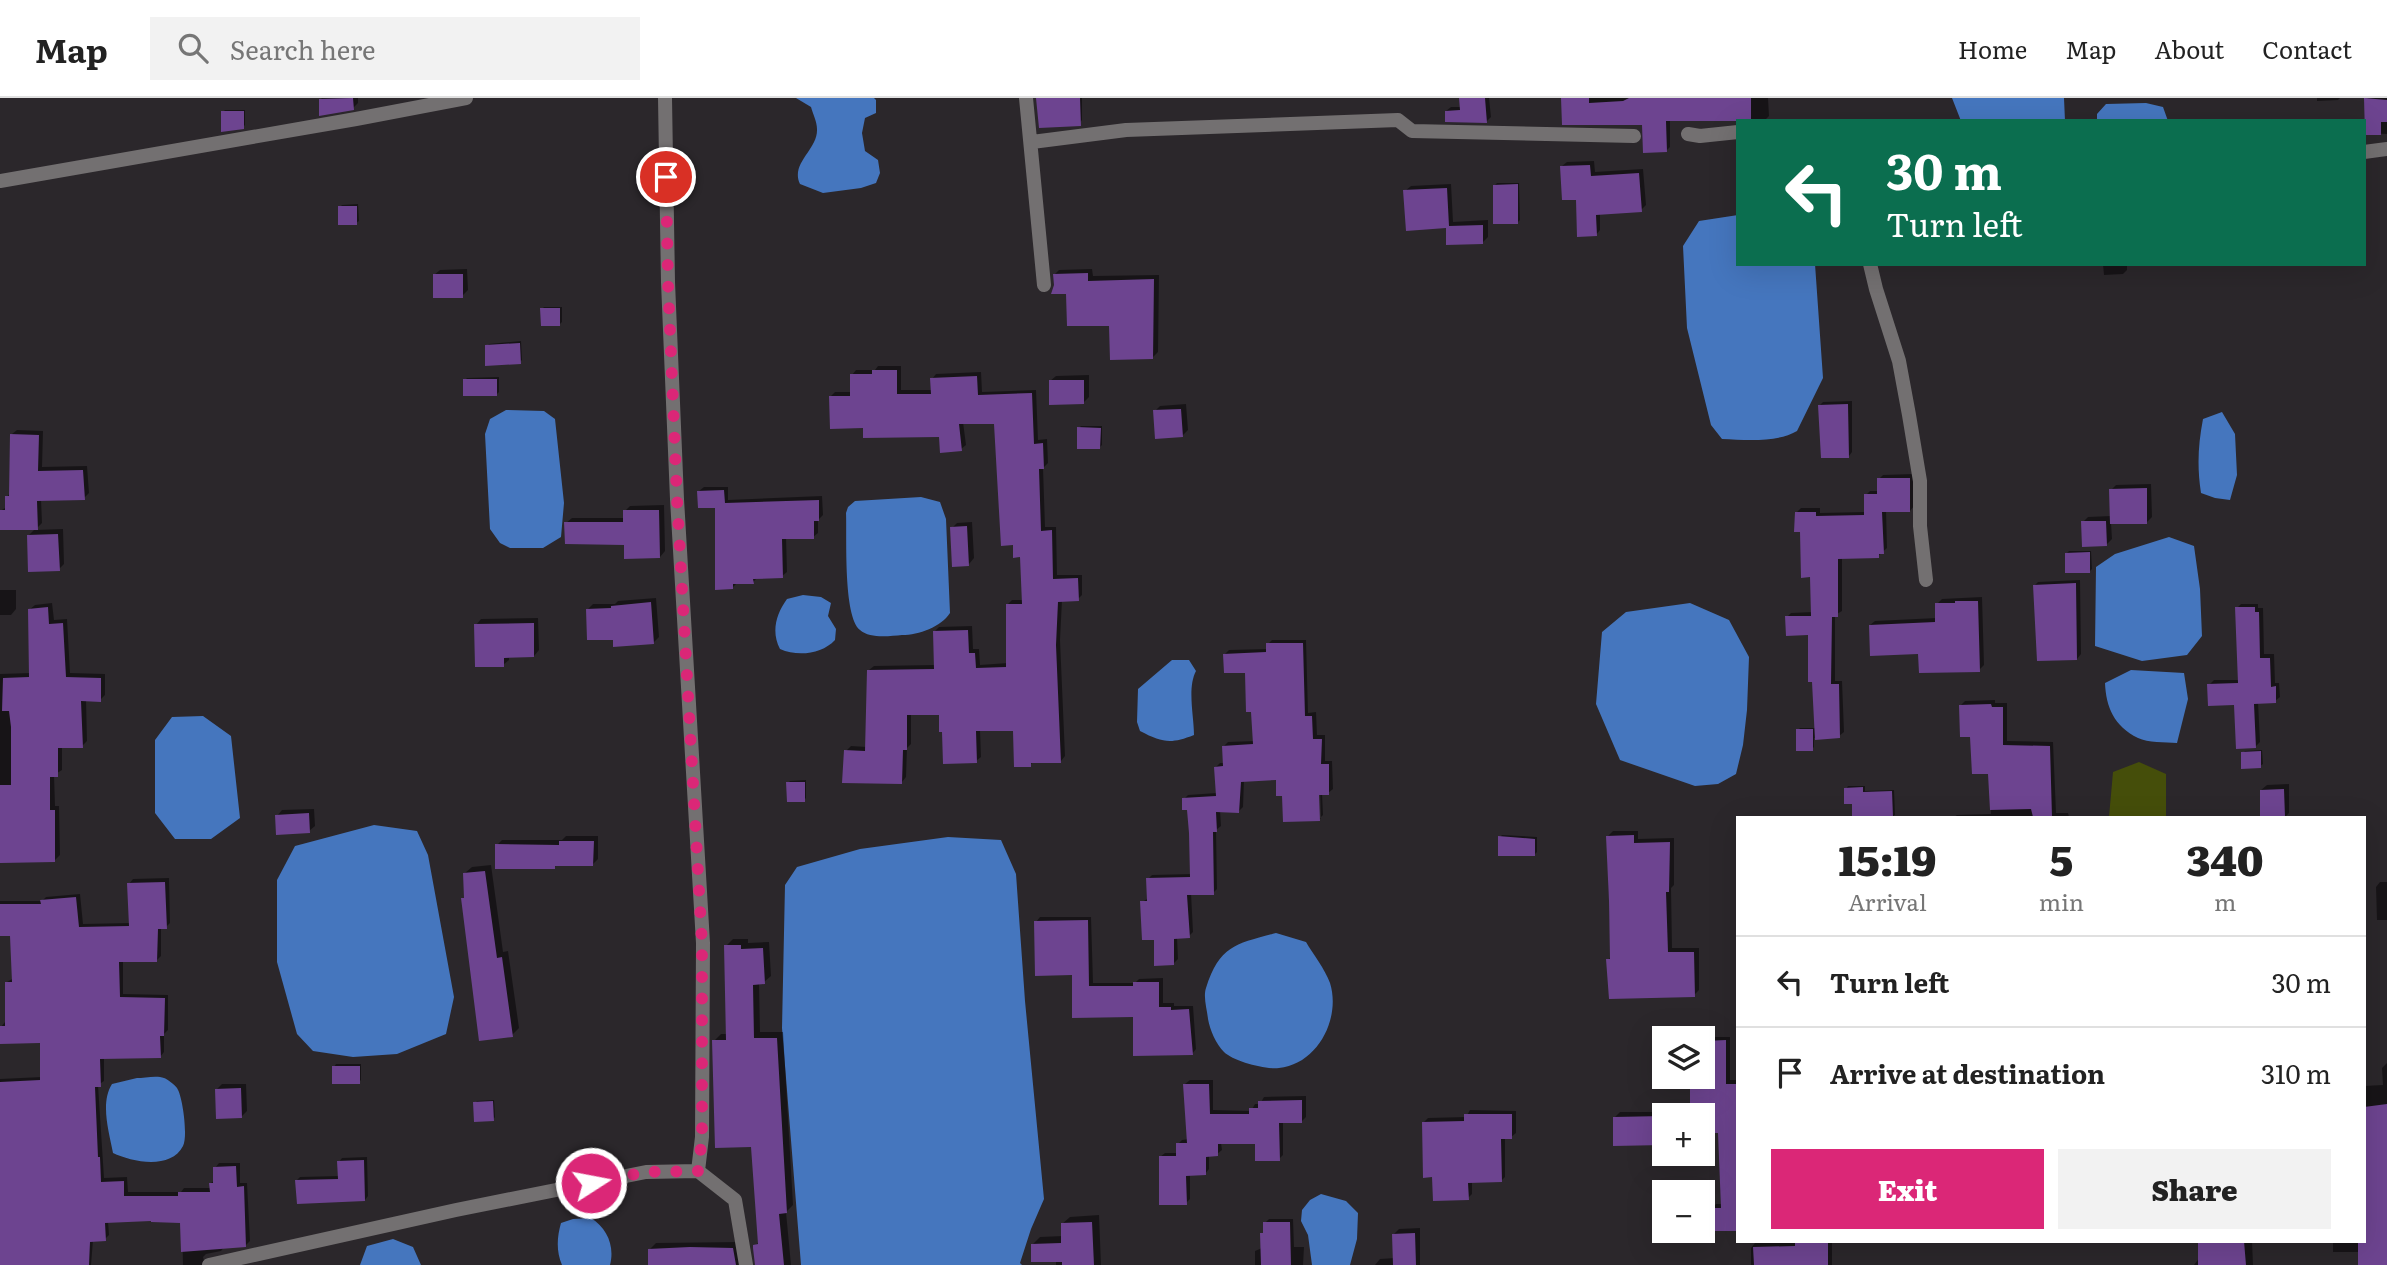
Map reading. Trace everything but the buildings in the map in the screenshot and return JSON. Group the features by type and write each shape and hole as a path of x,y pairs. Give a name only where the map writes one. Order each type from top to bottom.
{"street":[{"path":"0,181 356,120 466,98"},
{"path":"665,98 668,282 702,943 702,1138 698,1171"},
{"path":"1026,98 1044,285"},
{"path":"1032,142 1126,130 1398,120 1412,131 1634,136"},
{"path":"1688,134 1700,136 1736,132"},
{"path":"2366,152 2387,149"},
{"path":"1871,266 1899,361 1909,415 1920,481 1920,526 1926,580"},
{"path":"209,1265 429,1216 646,1172 698,1171 736,1200 746,1265"}],"green space":[{"path":"2139,762 2166,774 2166,816 2109,816 2113,772"}],"water":[{"path":"796,98 876,100 876,113 865,118 862,133 865,151 878,160 880,173 876,183 861,188 823,193 800,184 798,176 801,163 813,144 817,129 811,107"},
{"path":"1952,98 2064,98 2065,119 1960,119"},
{"path":"2146,103 2163,107 2167,119 2097,119 2097,114 2106,104"},
{"path":"1736,215 1736,266 1815,266 1823,378 1797,431 1789,435 1770,439 1722,439 1711,425 1687,328 1683,246 1699,221"},
{"path":"506,410 544,411 555,419 564,503 561,537 543,548 510,548 500,543 490,529 485,434 490,419"},
{"path":"2222,412 2235,434 2237,475 2230,500 2201,493 2200,483 2199,456 2203,419"},
{"path":"921,497 940,502 946,519 950,613 935,626 915,634 869,635 860,630 855,622 848,593 848,507 855,501"},
{"path":"2169,537 2194,546 2200,589 2202,636 2187,655 2142,661 2095,646 2096,567 2115,554"},
{"path":"803,595 821,597 831,603 828,616 836,629 835,640 830,645 809,653 780,649 775,630 780,611 787,599"},
{"path":"1690,603 1729,620 1749,657 1747,710 1736,774 1718,784 1695,786 1620,760 1596,704 1602,632 1626,612"},
{"path":"1172,660 1189,660 1196,671 1191,694 1194,735 1167,741 1140,731 1137,722 1138,689"},
{"path":"2131,670 2184,673 2188,699 2177,743 2142,740 2117,722 2107,700 2105,683"},
{"path":"203,716 231,736 240,818 211,839 175,839 155,813 155,740 172,717"},
{"path":"374,825 417,831 428,855 454,997 446,1034 397,1054 353,1057 313,1051 297,1034 277,962 277,880 295,846"},
{"path":"948,837 1001,840 1016,874 1044,1199 1031,1229 1020,1263 1022,1265 801,1265 782,1028 785,885 797,867 860,849"},
{"path":"1276,933 1306,942 1328,978 1333,997 1329,1024 1315,1049 1293,1065 1273,1068 1242,1062 1224,1052 1210,1028 1205,995 1217,963 1231,948"},
{"path":"137,1078 164,1078 177,1088 185,1134 183,1146 170,1158 151,1162 113,1153 106,1118 108,1092 112,1084"},
{"path":"1321,1194 1346,1201 1358,1213 1357,1239 1350,1265 1312,1265 1308,1235 1301,1221 1302,1210 1310,1200"},
{"path":"591,1218 608,1238 610,1265 562,1265 558,1244 561,1223"},
{"path":"393,1239 413,1247 421,1265 360,1265 367,1246"}],"route":[{"path":"591,1183 646,1172 698,1171 702,1138 702,943 677,499 666,177"}]}
